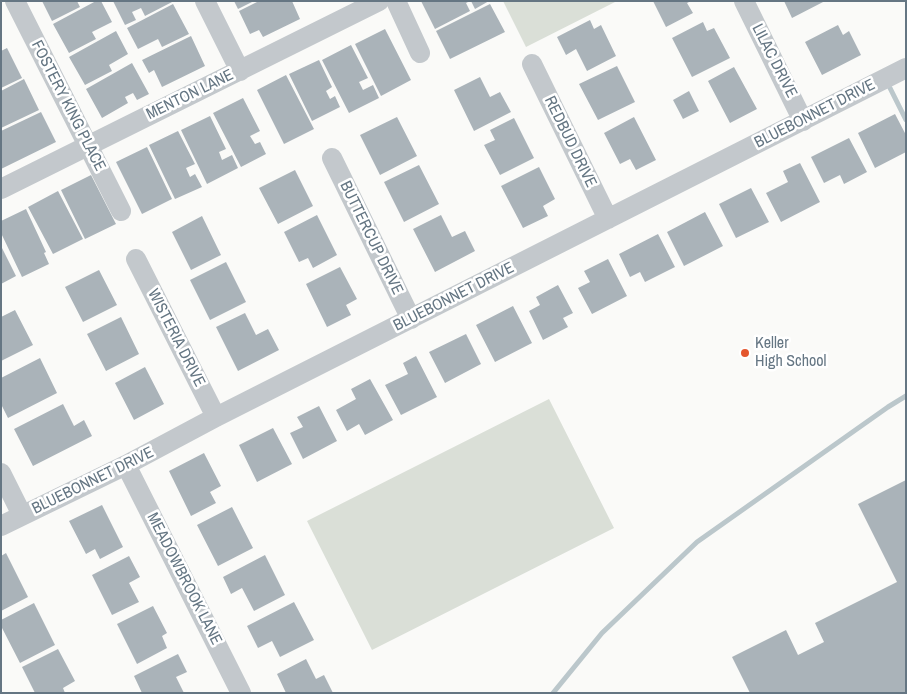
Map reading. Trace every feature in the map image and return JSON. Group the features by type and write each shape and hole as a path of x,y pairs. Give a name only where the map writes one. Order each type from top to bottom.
{"street":[{"name":"FOSTERY KING PLACE","path":"15,1 121,211"},
{"path":"205,1 240,70"},
{"name":"MENTON LANE","path":"1,189 379,1"},
{"path":"396,1 420,53"},
{"name":"LILAC DRIVE","path":"744,1 803,121"},
{"name":"REDBUD DRIVE","path":"532,64 608,219"},
{"name":"BLUEBONNET DRIVE","path":"1,526 126,465 216,417 906,68"},
{"name":"BUTTERCUP DRIVE","path":"332,158 411,319"},
{"name":"WISTERIA DRIVE","path":"136,259 216,417"},
{"name":"MEADOWBROOK LANE","path":"126,465 241,693"},
{"path":"1,473 22,515"}],"shaded area":[{"path":"503,1 617,1 526,47"},
{"path":"549,399 614,528 372,650 307,521"}],"building":[{"path":"42,1 77,1 80,7 52,21"},
{"path":"96,1 101,1 112,22 92,32 96,39 69,53 53,24"},
{"path":"113,1 174,1 145,16 141,8 132,12 136,20 125,25"},
{"path":"234,1 254,1 238,9"},
{"path":"259,1 292,1 300,19 263,37 259,30 250,34 239,11"},
{"path":"421,1 470,1 466,3 470,11 435,29"},
{"path":"471,1 489,1 475,9"},
{"path":"653,1 691,1 687,3 693,13 666,27"},
{"path":"784,1 825,1 792,18"},
{"path":"173,4 189,34 162,47 158,39 138,49 127,28"},
{"path":"490,4 505,32 450,59 436,31"},
{"path":"590,20 594,29 601,25 616,56 587,71 576,49 566,55 557,37"},
{"path":"703,22 707,31 714,28 730,58 692,77 672,38"},
{"path":"838,25 843,35 849,31 861,55 822,75 805,42"},
{"path":"385,29 411,80 381,96 355,44"},
{"path":"116,31 128,54 109,65 112,71 85,85 69,57"},
{"path":"191,36 205,66 162,87 154,70 149,73 142,60"},
{"path":"351,45 368,78 359,82 363,90 373,85 379,98 349,113 322,60"},
{"path":"7,48 22,78 1,88 1,51"},
{"path":"319,60 332,87 326,91 330,99 335,96 340,107 312,121 289,74"},
{"path":"132,63 149,94 137,100 133,93 125,97 128,103 102,118 86,89"},
{"path":"617,66 635,102 598,120 579,84"},
{"path":"734,67 757,109 730,123 708,81"},
{"path":"286,75 314,129 284,144 257,90"},
{"path":"480,77 490,97 500,92 511,112 474,131 454,90"},
{"path":"24,79 39,110 1,128 1,91"},
{"path":"689,91 699,111 683,119 673,100"},
{"path":"243,98 260,131 250,136 255,144 260,142 266,154 241,167 213,113"},
{"path":"41,112 56,142 1,169 1,131"},
{"path":"895,114 906,135 906,152 875,168 858,133"},
{"path":"210,116 226,149 219,152 222,160 232,155 238,168 207,184 181,130"},
{"path":"397,117 417,156 380,175 360,135"},
{"path":"634,117 656,160 636,170 630,159 620,164 604,133"},
{"path":"514,118 534,158 500,175 484,145 495,140 490,130"},
{"path":"178,131 195,164 186,168 190,177 195,174 202,187 175,199 149,145"},
{"path":"849,138 867,172 844,184 840,175 824,183 811,157"},
{"path":"147,147 172,199 142,214 116,162"},
{"path":"800,163 820,202 781,222 766,193 788,182 783,171"},
{"path":"419,165 439,204 404,222 384,182"},
{"path":"539,167 555,199 543,206 548,216 523,228 501,186"},
{"path":"295,170 313,206 278,224 259,188"},
{"path":"91,175 116,224 85,239 61,190"},
{"path":"751,188 769,222 736,238 719,204"},
{"path":"58,191 83,239 53,254 28,207"},
{"path":"26,209 46,252 44,253 49,264 22,277 1,233 1,221"},
{"path":"705,212 723,246 684,266 667,232"},
{"path":"317,215 337,255 313,268 308,258 299,262 284,232"},
{"path":"441,215 452,237 465,231 475,251 435,272 413,229"},
{"path":"202,216 221,255 191,270 172,232"},
{"path":"658,234 675,267 645,282 640,272 630,277 619,254"},
{"path":"1,246 16,276 1,284"},
{"path":"608,259 627,296 592,314 578,288 590,282 584,271"},
{"path":"226,262 246,302 210,320 190,280"},
{"path":"340,267 357,299 346,305 351,315 327,327 306,284"},
{"path":"99,270 117,305 83,322 65,287"},
{"path":"558,285 573,313 563,318 568,327 543,340 529,311 540,305 536,297"},
{"path":"513,306 532,343 495,362 476,325"},
{"path":"15,310 33,345 1,361 1,317"},
{"path":"245,313 256,335 268,329 279,350 238,371 216,327"},
{"path":"121,317 139,354 106,371 87,334"},
{"path":"466,334 481,364 445,383 429,352"},
{"path":"416,356 437,397 401,415 385,385 408,374 403,363"},
{"path":"40,358 57,393 8,418 1,404 1,378"},
{"path":"145,367 164,404 134,420 115,383"},
{"path":"370,379 393,420 365,435 359,424 347,431 336,410 356,399 351,389"},
{"path":"63,404 74,426 84,420 92,436 33,466 14,429"},
{"path":"319,406 337,441 303,459 290,433 303,427 297,417"},
{"path":"273,428 292,464 257,482 239,445"},
{"path":"204,453 221,486 210,492 216,503 191,516 169,471"},
{"path":"906,480 906,693 750,693 732,657 786,630 798,655 824,642 815,623 897,582 858,504"},
{"path":"102,505 123,547 100,559 95,549 86,554 69,521"},
{"path":"232,507 253,548 218,566 197,525"},
{"path":"6,553 28,597 1,611 1,556"},
{"path":"265,555 285,595 254,611 242,588 231,594 223,577"},
{"path":"129,556 140,577 129,583 139,602 112,615 92,575"},
{"path":"294,602 314,640 280,657 272,641 258,648 247,626"},
{"path":"34,603 55,645 20,663 1,626 1,620"},
{"path":"153,606 167,633 162,636 167,648 137,664 117,624"},
{"path":"58,649 75,681 63,688 65,693 35,693 22,667"},
{"path":"178,654 187,672 176,677 184,693 142,693 134,676"},
{"path":"306,659 316,679 324,675 333,693 286,693 277,674"}],"waterway":[{"path":"890,88 906,120"},
{"path":"553,693 602,633 697,542 906,396"}],"place":[{"name":"Keller High School","path":"745,353"}]}
